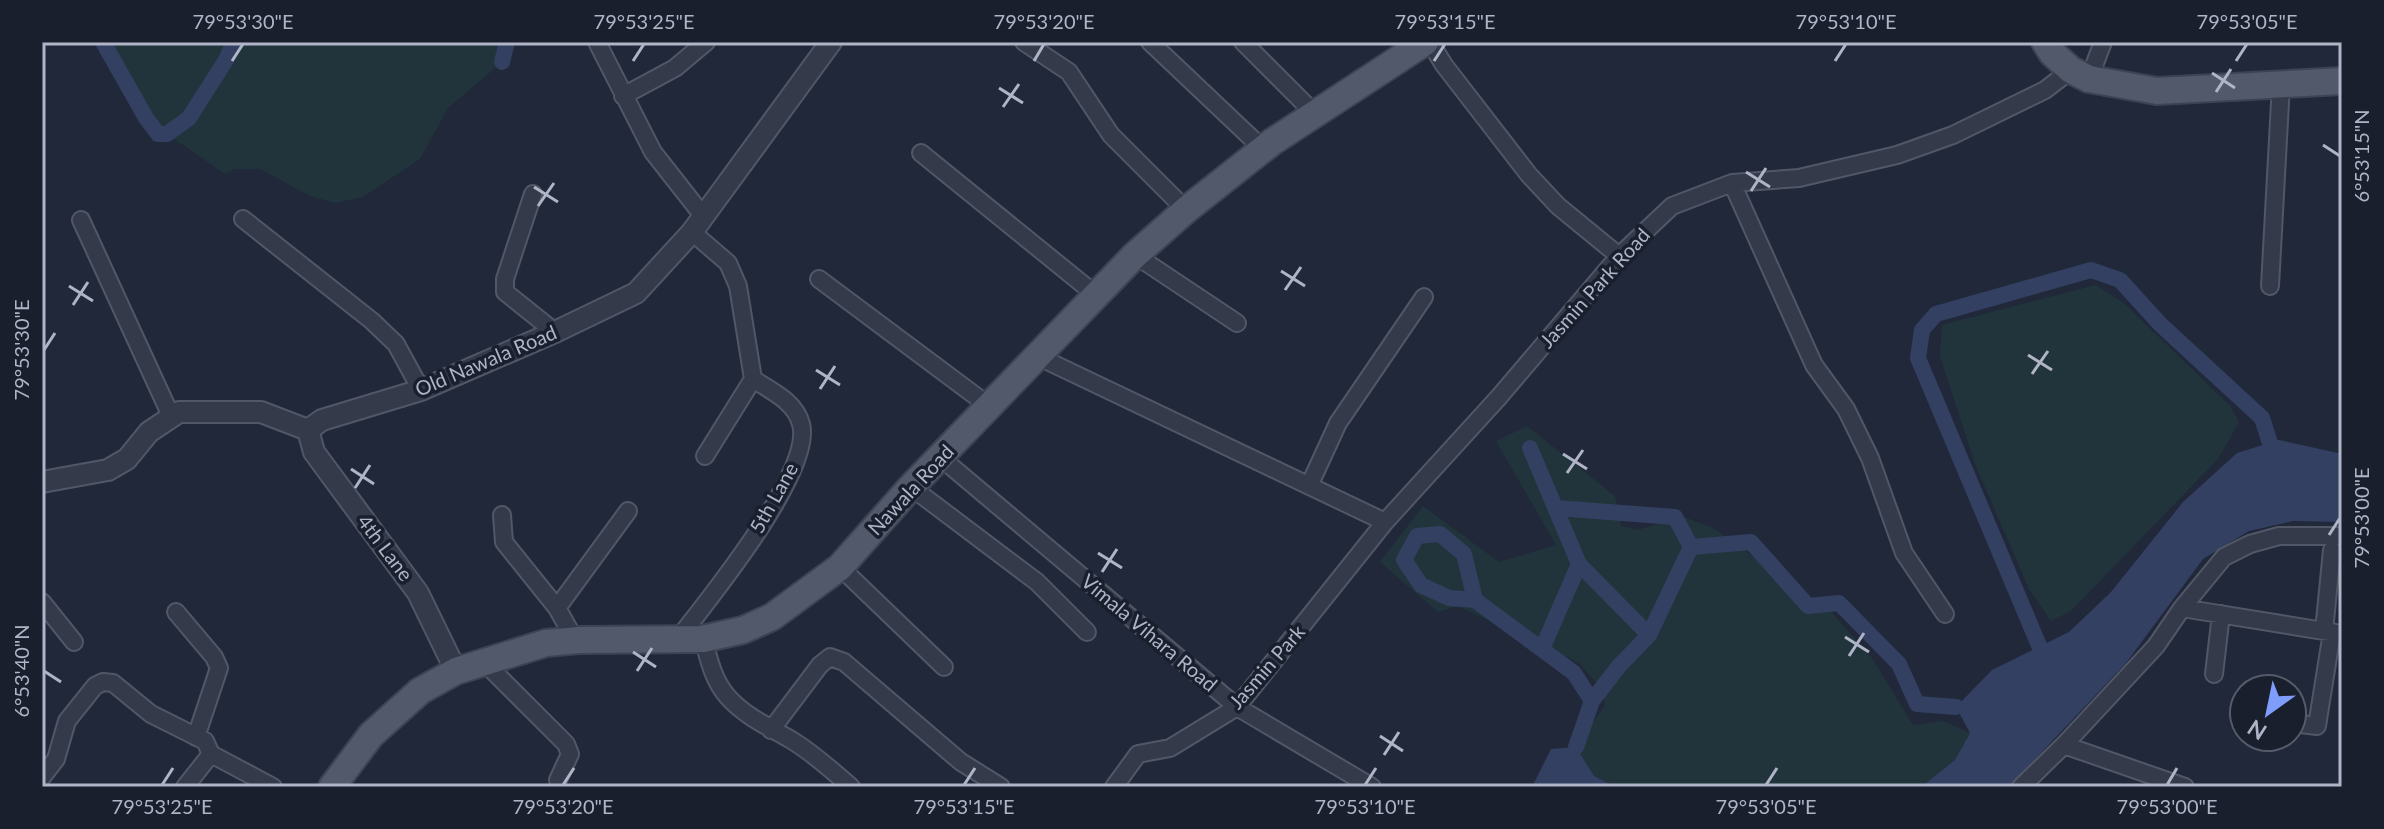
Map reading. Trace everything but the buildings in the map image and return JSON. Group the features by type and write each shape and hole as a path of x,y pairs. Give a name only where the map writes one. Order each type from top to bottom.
{"main road":[{"name":"Nawala Road","path":"332,787 371,735 420,691 456,671 546,643 690,639 743,630 772,617 840,567 911,487 1096,295 1186,210 1263,149 1427,42"},
{"path":"2045,42 2052,53 2080,74 2157,91 2342,81"}],"street":[{"path":"597,42 653,152 698,224 728,263 738,286 753,379 705,456"},
{"path":"623,96 675,68 706,42"},
{"name":"Old Nawala Road","path":"308,430 322,420 421,390 636,293 698,224 831,42"},
{"path":"1024,42 1069,72 1111,135 1186,210"},
{"path":"1150,42 1263,149"},
{"path":"1243,42 1315,114"},
{"path":"1427,42 1529,175 1558,206 1619,256"},
{"path":"2080,74 2103,42"},
{"name":"Jasmin Park Road","path":"1335,586 1385,522 1499,397 1619,256 1672,206 1732,183 1799,178 1897,155 1966,129 2080,74"},
{"path":"2270,286 2281,84"},
{"path":"921,153 1096,295"},
{"path":"1732,183 1814,365 1846,409 1870,458 1904,553 1945,614"},
{"path":"533,194 505,279 505,292 555,332"},
{"path":"243,219 388,336 396,344 421,390"},
{"path":"81,220 171,416"},
{"path":"1135,255 1237,323"},
{"path":"819,279 989,406"},
{"path":"1309,486 1338,423 1424,297"},
{"path":"1037,356 1385,522"},
{"name":"5th Lane","path":"690,639 772,509 799,452 802,426 793,406 753,379"},
{"path":"42,482 108,470 127,459 149,432 179,412 261,412 308,430"},
{"name":"4th Lane","path":"308,430 314,452 418,593 456,671"},
{"name":"Vimala Vihara Road","path":"940,457 1237,707 1372,787"},
{"path":"911,487 1037,582 1087,632"},
{"path":"557,608 628,511"},
{"path":"502,515 504,542 557,608 575,640"},
{"path":"2021,787 2156,646 2182,608 2224,557 2250,544 2279,536 2337,543 2333,632 2317,726 2308,725"},
{"path":"840,567 944,667"},
{"name":"Jasmin Park","path":"1114,787 1138,754 1170,748 1237,707 1335,586"},
{"path":"42,602 74,642"},
{"path":"2182,608 2333,632"},
{"path":"176,612 214,657 219,668 196,737"},
{"path":"2214,674 2221,614"},
{"path":"690,639 727,696 771,730 827,765 851,787"},
{"path":"771,730 820,665 830,657 844,662 961,762 1001,787"},
{"path":"484,662 566,744 570,754 558,780"},
{"path":"42,777 56,759 67,721 87,694 103,682 113,683 151,714 205,741 211,754 273,787"},
{"path":"2064,745 2185,787"},
{"path":"185,787 211,754"}],"shaded area":[{"path":"103,42 507,42 502,62 448,108 420,159 363,197 335,203 310,196 260,169 235,169 225,174 167,134 158,134"},
{"path":"2096,285 2125,304 2231,407 2239,422 2218,459 2071,611 2051,621 2029,589 1975,464 1940,356 1942,325"},
{"path":"1527,426 1615,496 1621,526 1637,530 1684,517 1713,528 1830,611 1872,658 1913,725 1943,721 1970,733 1955,760 1921,787 1615,787 1594,776 1576,747 1605,705 1602,689 1579,663 1458,606 1438,612 1380,562 1423,506 1499,562 1556,545 1496,441"}],"water":[{"path":"2279,440 2342,454 2342,522 2293,521 2249,531 2203,559 2126,663 2009,787 1921,787 1955,760 1970,733 1956,707 1992,670 2069,632 2111,592 2183,502 2237,453"},
{"path":"1576,747 1594,776 1615,787 1532,787 1551,749"}],"waterway":[{"path":"103,42 158,134 167,134 189,118 234,42"},
{"path":"502,62 507,42"},
{"path":"2048,667 1918,358 1922,330 1936,314 2091,270 2120,280 2160,324 2262,418 2276,462"},
{"path":"1530,448 1579,564 1649,635"},
{"path":"1556,508 1675,517 1691,547"},
{"path":"1475,600 1464,554 1440,534 1417,536 1404,560 1421,585 1449,598 1475,600 1574,673 1592,701 1576,747"},
{"path":"1592,701 1619,666 1649,635 1691,547 1751,542 1808,606 1839,603 1899,664 1917,704 1956,707"},
{"path":"1542,649 1579,564"}]}
